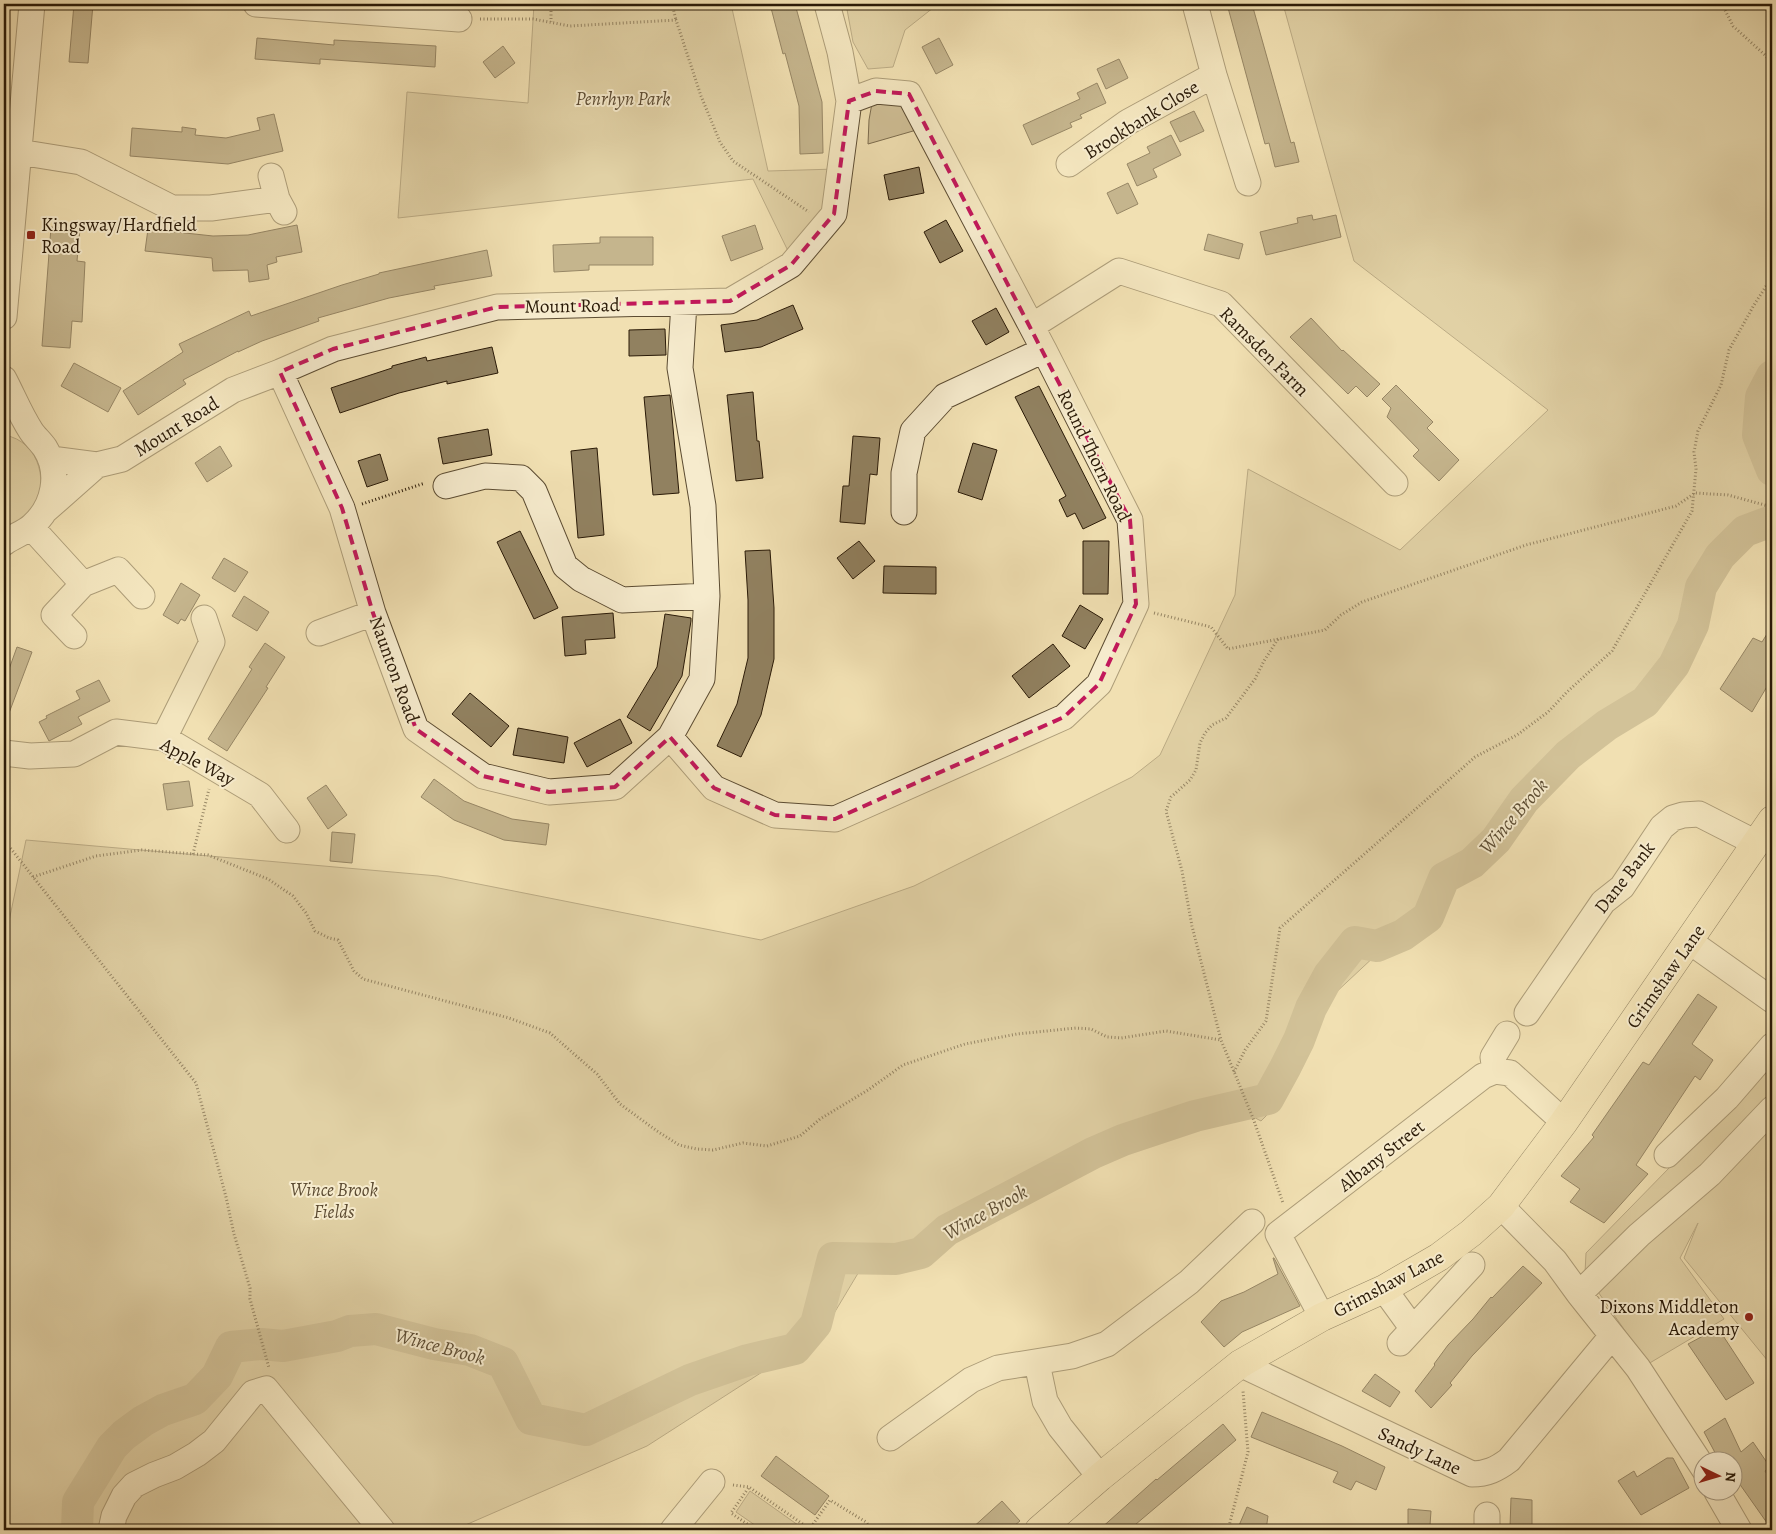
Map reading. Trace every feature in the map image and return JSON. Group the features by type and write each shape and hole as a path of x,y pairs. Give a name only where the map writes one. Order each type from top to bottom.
{"main road":[{"name":"Grimshaw Lane","path":"1039,1530 1100,1477 1247,1367 1322,1317 1384,1289 1439,1257 1471,1233 1501,1206 1564,1122 1772,820"}],"street":[{"path":"4,317 32,4"},
{"path":"256,4 459,18"},
{"name":"Mount Road","path":"51,459 97,465 122,459 233,390 333,349 497,307 730,301 791,265 834,214 849,101 840,52 826,4"},
{"path":"1195,4 1214,74 1248,183"},
{"name":"Brookbank Close","path":"1069,164 1128,122 1214,74"},
{"name":"Round Thorn Road","path":"670,737 714,788 775,815 834,819 1064,717 1099,684 1136,604 1130,520 1032,326 909,94 876,91 849,101"},
{"path":"19,152 81,162 172,208 211,208 277,196"},
{"name":"Ramsden Farm","path":"1032,326 1119,271 1222,304 1395,483"},
{"name":"Naunton Road","path":"280,372 342,510 373,612 416,729 484,776 549,792 616,787 670,737 702,679 707,596 702,506 680,368 684,303"},
{"path":"904,512 904,473 913,431 945,396 1044,350"},
{"path":"4,379 31,432 45,448 51,459 54,480 51,500 19,532 83,584"},
{"path":"4,421 13,422 31,432"},
{"name":"Mount Road","path":"19,532 97,465"},
{"path":"446,486 485,476 521,478 534,491 565,566 581,579 622,600 707,596"},
{"path":"74,636 54,615 83,584 118,570 142,596"},
{"path":"319,633 373,612"},
{"path":"164,738 212,642 204,618"},
{"name":"Apple Way","path":"4,753 30,756 74,754 116,732 164,738 260,795 287,830"},
{"name":"Dane Bank","path":"1527,1013 1538,986 1603,902 1622,887 1662,827 1673,818 1683,814 1699,814 1756,843"},
{"path":"1689,941 1772,1000"},
{"path":"1507,1034 1493,1057 1489,1073 1510,1073 1564,1122"},
{"path":"1667,1155 1728,1098 1772,1046"},
{"name":"Albany Street","path":"1284,1229 1489,1073"},
{"path":"1578,1294 1639,1235 1710,1174 1772,1110"},
{"path":"1501,1206 1555,1261 1578,1294 1638,1368 1694,1454"},
{"path":"890,1438 971,1380 998,1368 1072,1356 1107,1344 1189,1282 1252,1222"},
{"path":"1284,1229 1322,1317"},
{"path":"1384,1289 1406,1336 1472,1265"},
{"name":"Sandy Lane","path":"1247,1367 1472,1474 1482,1474 1495,1470 1510,1460 1612,1336"},
{"path":"1037,1363 1045,1401 1060,1427 1100,1477"},
{"path":"110,1530 114,1516 124,1496 134,1485 175,1467 197,1454 214,1441 253,1393 266,1389 382,1530"},
{"path":"673,1530 712,1482"},
{"path":"1724,1502 1739,1530"}],"path":[{"path":"551,4 551,22"},
{"path":"672,4 701,96 720,142 733,160 826,224"},
{"path":"1722,4 1733,26 1766,56 1772,64"},
{"path":"459,18 533,19 570,26 676,20 677,23"},
{"path":"1234,1072 1245,1050 1266,1021 1280,928 1475,757 1518,734 1548,712 1612,651 1692,511 1695,492 1694,452 1698,431 1721,385 1729,350 1772,277"},
{"path":"342,510 440,479 442,487 446,486"},
{"path":"1134,608 1211,627 1228,649 1325,630 1341,615 1362,602 1526,545 1676,506 1695,492 1728,495 1772,507"},
{"path":"1278,639 1255,679 1226,718 1212,725 1205,733 1200,743 1196,770 1190,780 1171,797 1166,811 1182,870 1192,926 1221,1040 1253,1118 1284,1229"},
{"path":"193,854 214,768"},
{"path":"4,840 196,1083 234,1234 250,1288 250,1299 266,1357"},
{"path":"33,877 96,856 142,850 208,855 268,879 293,896 306,913 314,931 338,940 354,971 363,979 509,1018 550,1033 597,1074 620,1104 678,1144 696,1149 713,1150 743,1143 767,1146 800,1136 820,1119 868,1090 903,1065 965,1044 1017,1034 1076,1028 1091,1029 1107,1037 1121,1038 1166,1031 1221,1040"},
{"path":"1228,1530 1248,1452 1243,1391 1247,1367"},
{"path":"756,1530 731,1513 749,1487 809,1530 830,1500 866,1522 872,1530"}],"highlighted area":[{"path":"876,91 909,94 1130,520 1136,604 1099,684 1064,717 835,819 775,815 714,788 670,737 615,787 549,792 483,776 416,729 373,613 342,508 280,372 333,349 497,307 730,301 791,265 834,214 849,101"}],"green space":[{"name":"Penrhyn Park","path":"534,4 731,4 768,171 836,169 830,211 789,253 753,179 398,218 407,92 528,103"},
{"path":"846,4 938,4 905,30 893,67 868,69 853,42"},
{"name":"Wince Brook Fields","path":"1283,4 1772,4 1772,397 1766,406 1772,442 1772,535 1738,548 1710,593 1694,652 1661,695 1583,754 1528,803 1501,843 1469,872 1447,882 1431,922 1404,942 1377,954 1332,996 1277,1105 1261,1121 1246,1113 1149,1141 1077,1171 999,1207 943,1245 920,1264 863,1265 812,1350 770,1367 647,1446 454,1530 4,1530 4,945 26,840 438,876 761,940 914,886 1132,777 1160,755 1235,595 1248,469 1400,550 1548,410 1354,261"},
{"path":"903,102 920,129 868,144 872,103"},
{"path":"4,435 17,439 27,446 39,467 41,479 40,492 30,515 22,522 4,530"},
{"path":"1772,1059 1772,1366 1684,1258 1698,1223 1680,1258 1724,1319 1648,1364 1585,1273 1586,1253 1755,1080"},
{"path":"750,1491 805,1530 762,1530 736,1512"}],"building":[{"path":"74,4 93,4 88,63 69,62"},
{"path":"770,4 795,4 822,102 823,153 800,154 799,106"},
{"path":"1227,4 1252,4 1291,143 1294,142 1299,162 1275,167 1269,143 1265,144"},
{"path":"257,38 334,45 334,40 436,46 435,67 320,59 320,64 255,59"},
{"path":"939,38 953,65 936,74 922,47"},
{"path":"503,46 515,63 495,78 483,62"},
{"path":"1119,59 1128,78 1106,89 1097,69"},
{"path":"1097,83 1106,103 1080,115 1082,118 1070,123 1072,127 1032,145 1023,125 1080,99 1077,93"},
{"path":"1194,111 1204,131 1180,142 1170,122"},
{"path":"274,114 283,151 228,164 130,156 132,128 182,132 182,127 196,129 195,135 226,138 260,130 257,118"},
{"path":"1171,135 1181,155 1153,169 1157,177 1137,186 1127,164 1150,153 1147,147"},
{"path":"919,167 924,193 889,200 884,175"},
{"path":"1128,183 1138,204 1117,214 1107,193"},
{"path":"1312,215 1313,220 1336,215 1341,237 1266,255 1260,232 1298,223 1297,218"},
{"path":"946,220 963,251 940,263 924,232"},
{"path":"297,225 302,252 276,257 277,262 267,265 269,279 249,282 248,270 213,271 212,258 145,251 148,229 213,236 248,235"},
{"path":"755,225 763,249 731,261 722,236"},
{"path":"51,227 80,229 77,261 85,262 82,322 72,321 70,348 42,346"},
{"path":"1208,234 1243,244 1239,259 1204,250"},
{"path":"600,237 653,237 653,265 589,265 589,270 554,272 553,245 600,243"},
{"path":"487,250 492,276 434,286 435,289 389,298 318,318 319,321 238,351 183,380 186,384 138,415 123,391 183,352 179,344 249,311 251,316 379,273"},
{"path":"793,305 803,329 761,347 725,352 721,325 757,320"},
{"path":"996,308 1009,332 986,345 972,321"},
{"path":"1311,318 1342,351 1380,384 1367,397 1356,386 1348,394 1290,337"},
{"path":"665,329 666,355 629,356 629,330"},
{"path":"492,347 498,373 447,384 447,381 399,393 340,413 331,388 392,368 392,366 426,357 427,361"},
{"path":"74,363 121,388 108,412 61,386"},
{"path":"1396,385 1433,422 1427,428 1459,460 1439,481 1413,456 1419,450 1387,417 1391,408 1382,399"},
{"path":"1039,386 1106,518 1083,529 1075,513 1067,517 1059,500 1066,496 1015,397"},
{"path":"753,392 757,441 759,441 763,478 736,481 727,395"},
{"path":"670,395 679,493 653,495 644,397"},
{"path":"488,429 492,455 443,464 438,438"},
{"path":"853,436 880,438 877,475 870,474 865,524 840,522 843,486 849,486"},
{"path":"973,443 997,450 982,500 958,492"},
{"path":"220,446 232,466 207,482 195,463"},
{"path":"597,448 604,535 578,538 571,451"},
{"path":"380,454 388,480 367,487 358,461"},
{"path":"520,531 558,608 534,619 497,542"},
{"path":"859,541 875,561 853,579 837,558"},
{"path":"1083,541 1109,541 1108,594 1083,594"},
{"path":"770,550 774,608 774,659 761,715 741,757 717,746 737,704 748,658 748,600 745,551"},
{"path":"224,558 248,572 235,592 212,578"},
{"path":"884,566 936,567 936,594 883,593"},
{"path":"181,583 200,595 185,621 181,619 178,624 163,615"},
{"path":"244,596 269,612 257,631 232,616"},
{"path":"1080,605 1103,619 1085,649 1062,636"},
{"path":"613,613 615,638 585,640 586,654 565,656 562,617"},
{"path":"665,614 691,618 691,621 682,676 650,731 627,717 657,667"},
{"path":"1772,626 1772,678 1752,712 1720,689 1753,638 1762,642"},
{"path":"265,643 285,657 266,687 268,688 227,751 208,739 252,669 249,667"},
{"path":"1053,644 1070,666 1029,698 1012,676"},
{"path":"17,647 32,652 6,721 4,721 4,683"},
{"path":"99,680 110,701 78,717 82,724 49,741 39,722 47,718 46,716 80,699 76,691"},
{"path":"470,693 509,726 491,747 452,714"},
{"path":"620,719 632,743 587,767 574,743"},
{"path":"518,728 568,737 564,763 513,755"},
{"path":"434,779 464,801 512,819 549,824 546,845 504,840 454,820 421,797"},
{"path":"189,781 193,806 167,810 163,784"},
{"path":"326,785 347,815 328,829 307,798"},
{"path":"332,832 355,834 352,863 330,861"},
{"path":"1698,994 1717,1007 1692,1044 1713,1060 1700,1080 1695,1076 1636,1165 1648,1174 1604,1223 1570,1202 1580,1189 1561,1176 1594,1137 1592,1135 1643,1062 1649,1065"},
{"path":"1273,1258 1300,1306 1242,1332 1224,1347 1201,1322 1221,1301 1244,1292 1278,1274"},
{"path":"1523,1266 1542,1283 1472,1356 1450,1383 1452,1385 1431,1408 1415,1391 1448,1345 1491,1297"},
{"path":"1718,1328 1754,1383 1726,1400 1688,1344"},
{"path":"1375,1374 1400,1392 1390,1407 1362,1391"},
{"path":"1262,1412 1342,1446 1385,1467 1376,1490 1356,1481 1351,1490 1333,1482 1338,1472 1251,1437"},
{"path":"1725,1418 1741,1452 1715,1452 1704,1432"},
{"path":"1223,1424 1236,1440 1129,1530 1099,1530 1156,1479"},
{"path":"1753,1442 1770,1467 1765,1471 1772,1482 1772,1530 1744,1490 1744,1452 1741,1452"},
{"path":"776,1456 829,1496 815,1515 761,1476"},
{"path":"1667,1458 1673,1458 1689,1488 1641,1515 1618,1481 1634,1471 1637,1477"},
{"path":"1511,1498 1532,1500 1532,1527 1510,1527"},
{"path":"1002,1501 1020,1521 1009,1530 970,1530"},
{"path":"1247,1507 1268,1516 1266,1530 1237,1530"},
{"path":"1408,1509 1431,1511 1430,1525 1408,1525"}],"waterway":[{"name":"Wince Brook","path":"1772,376 1761,397 1758,435 1772,470"},
{"name":"Wince Brook","path":"77,1530 78,1502 112,1447 143,1421 163,1410 195,1399 217,1376 231,1347 261,1344 283,1346 337,1336 350,1331 376,1329 434,1344 470,1350 503,1363 531,1419 586,1430 690,1380 748,1360 795,1349 816,1324 833,1258 896,1259 921,1253 947,1230 1093,1153 1123,1140 1195,1116 1268,1099 1299,1040 1311,1008 1329,975 1355,942 1377,946 1403,935 1428,917 1444,878 1472,863 1496,840 1524,800 1568,755 1607,725 1645,702 1674,665 1693,625 1701,587 1720,556 1745,531 1772,521"}],"place":[{"name":"Kingsway/Hardfield Road","path":"31,235"},
{"name":"Dixons Middleton Academy","path":"1749,1317"}]}
